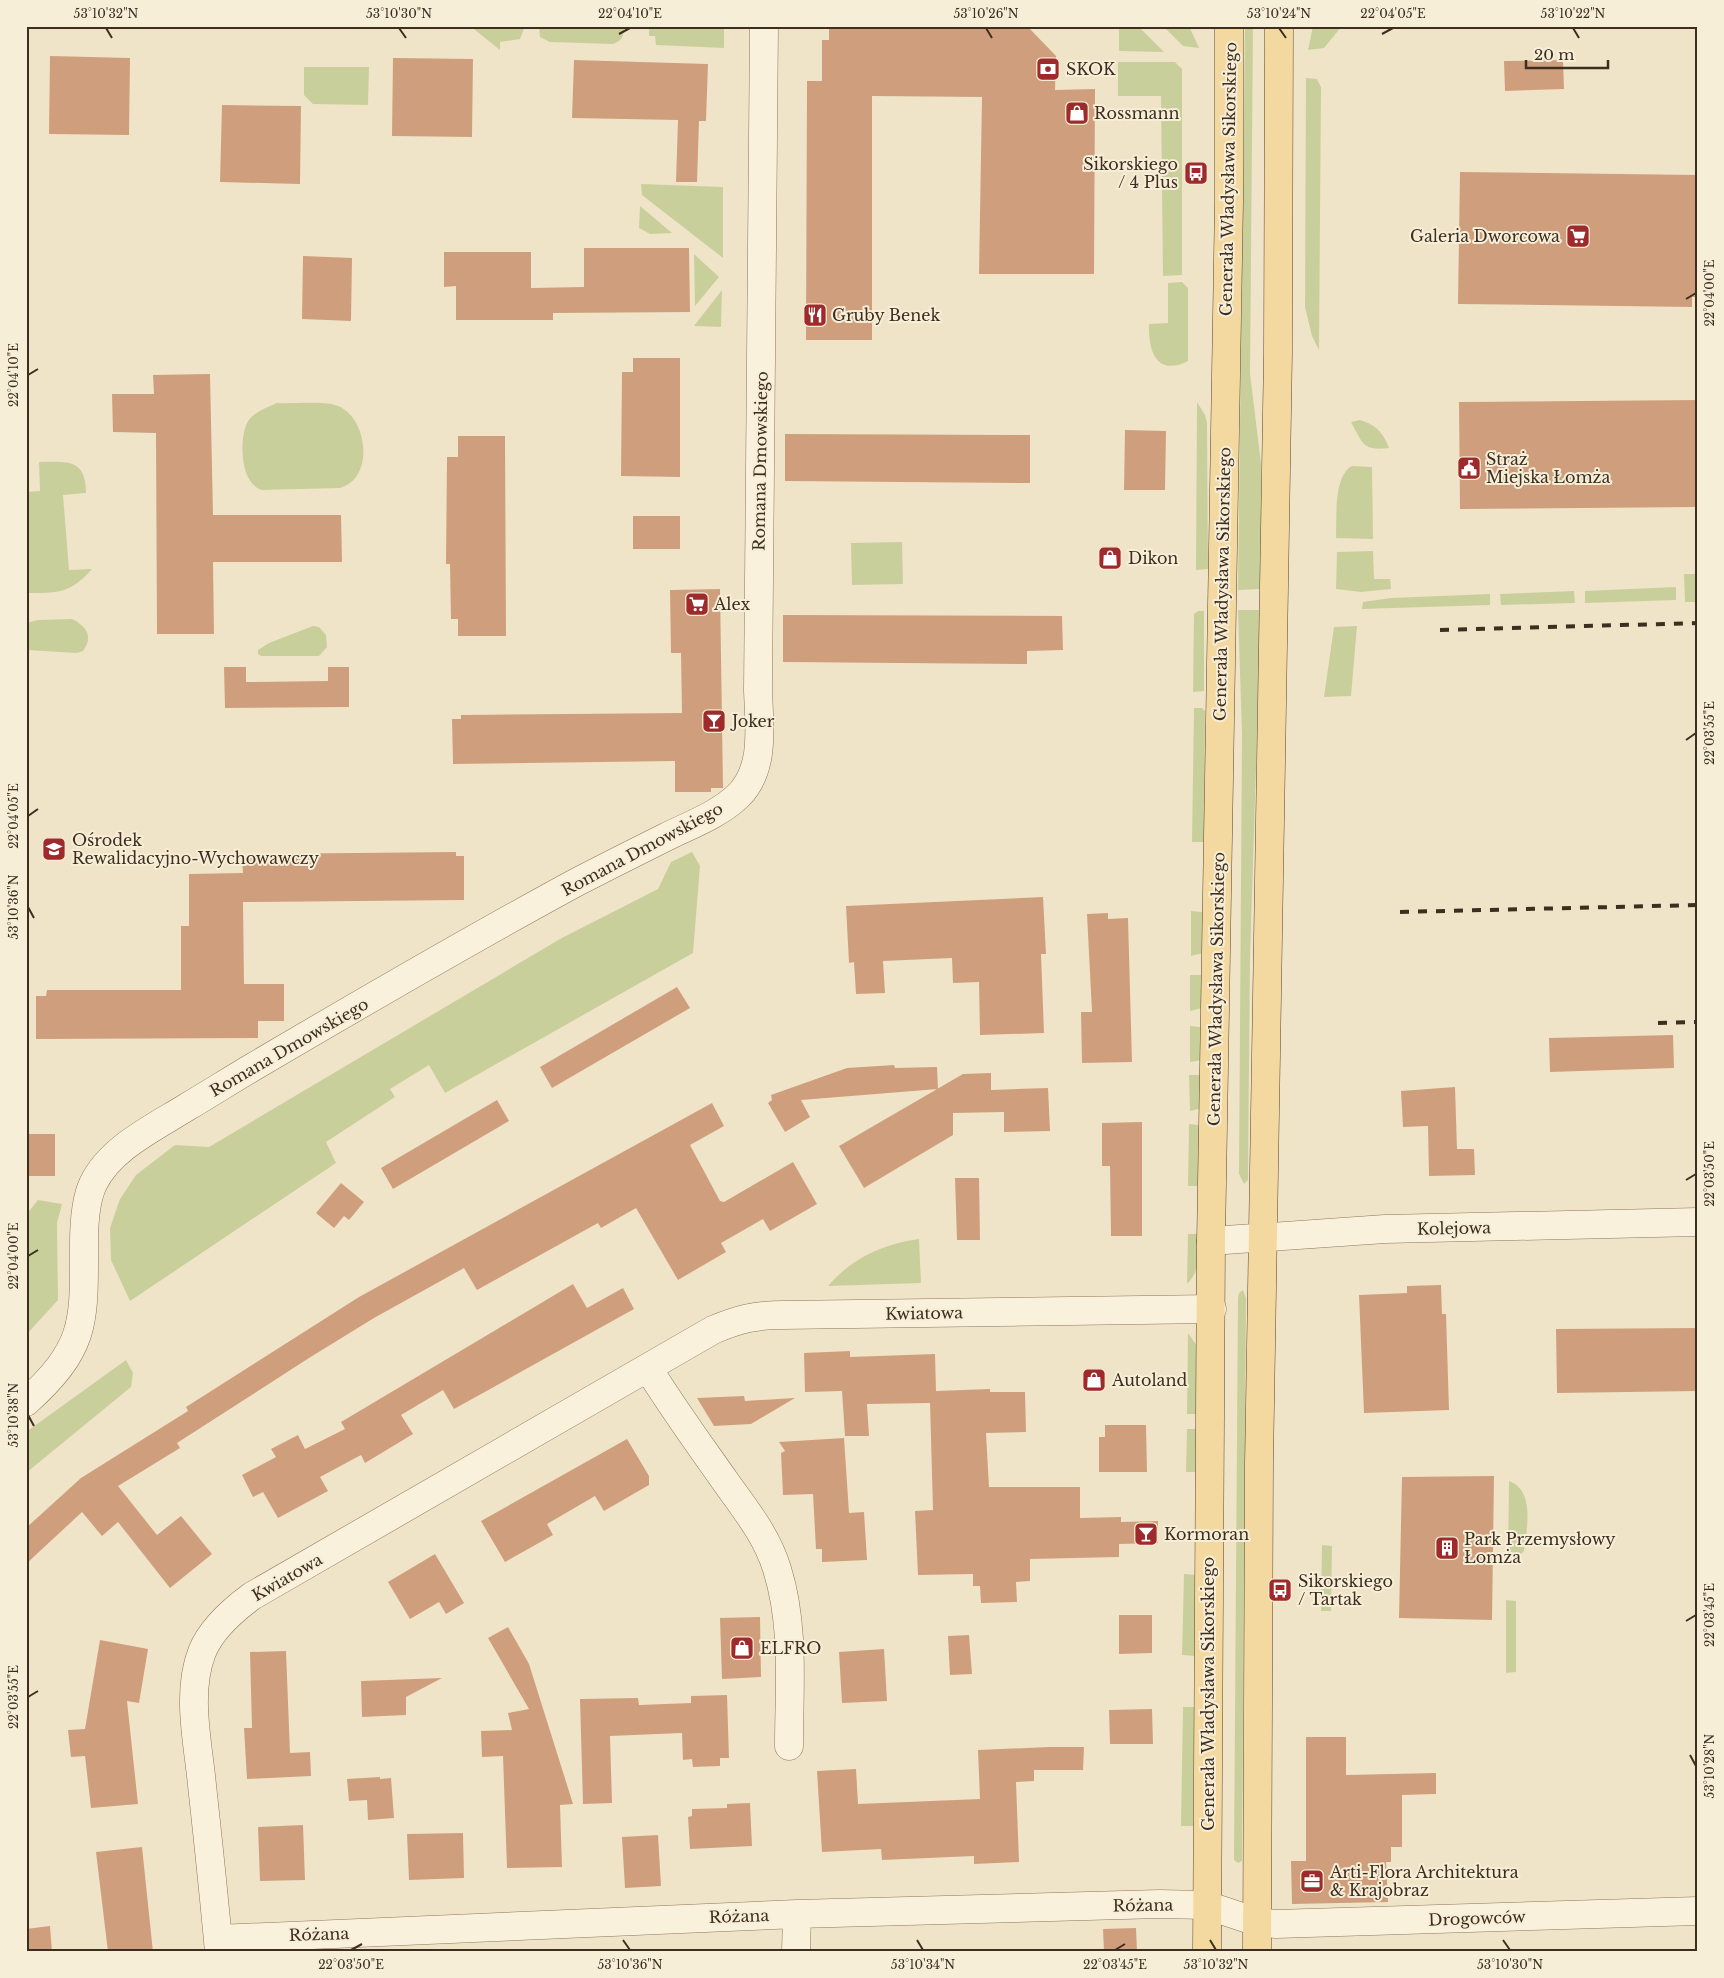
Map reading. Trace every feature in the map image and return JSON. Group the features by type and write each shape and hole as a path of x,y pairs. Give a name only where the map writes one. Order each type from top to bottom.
{"main road":[{"name":"Generała Władysława Sikorskiego","path":"1207,1952 1211,1241 1229,201 1229,26"},
{"path":"1257,1952 1259,1492 1264,1238 1266,927 1278,353 1279,26"}],"street":[{"name":"Romana Dmowskiego","path":"26,1402 52,1378 74,1348 81,1325 84,1231 87,1206 93,1184 109,1161 134,1141 250,1068 576,883 706,818 738,796 750,778 760,742 758,680 764,26"},
{"name":"Kolejowa","path":"1211,1241 1385,1230 1698,1222"},
{"name":"Kwiatowa","path":"218,1945 195,1716 197,1672 202,1652 211,1636 238,1607 252,1596 713,1330 754,1316 1212,1309"},
{"path":"648,1368 752,1518 766,1540 777,1567 784,1596 790,1641 789,1746"},
{"name":"Różana","path":"218,1945 797,1914 1159,1904 1206,1905 1257,1922"},
{"name":"Drogowców","path":"1257,1922 1276,1924 1698,1911"},
{"path":"796,1952 797,1914"}],"green space":[{"path":"470,26 525,26 520,39 500,42 500,50"},
{"path":"539,26 624,26 624,33 619,41 613,44 550,42 540,37"},
{"path":"649,26 724,26 724,48 656,45 655,36 649,36"},
{"path":"1119,26 1138,26 1164,52 1119,51"},
{"path":"1163,26 1189,26 1199,48 1183,46"},
{"path":"1245,26 1253,26 1250,373 1261,464 1261,589 1238,590"},
{"path":"1313,26 1342,26 1324,48 1308,50"},
{"path":"1118,62 1175,62 1182,69 1182,275 1163,276 1161,96 1118,96"},
{"path":"304,67 369,67 368,105 313,104 304,95"},
{"path":"1306,78 1317,79 1321,87 1319,350 1312,336 1305,307"},
{"path":"641,184 723,187 723,258 642,195"},
{"path":"640,206 672,233 650,234 639,228"},
{"path":"694,254 719,277 695,306"},
{"path":"1182,282 1188,288 1188,361 1168,366 1161,363 1152,351 1149,324 1168,323 1168,283"},
{"path":"722,290 721,327 694,326"},
{"path":"1197,402 1205,415 1207,423 1208,569 1196,570"},
{"path":"277,403 335,405 345,410 353,418 359,428 363,453 362,464 357,475 350,483 340,488 262,490 255,486 245,471 243,461 244,431 247,423 253,416"},
{"path":"1360,420 1378,430 1389,448 1369,447 1361,441 1351,422"},
{"path":"39,462 73,464 83,473 86,493 63,495 69,570 92,569 70,588 47,593 26,593 26,492 40,491"},
{"path":"1352,466 1372,467 1373,539 1336,538 1336,510 1339,488 1346,471"},
{"path":"902,542 903,584 852,585 851,543"},
{"path":"1373,551 1374,579 1390,579 1391,589 1361,592 1336,589 1337,552"},
{"path":"1684,574 1698,574 1698,602 1685,602"},
{"path":"1676,587 1676,600 1585,603 1585,591"},
{"path":"1574,591 1575,603 1501,605 1500,594"},
{"path":"1490,594 1490,605 1362,609 1363,602 1391,598"},
{"path":"1238,610 1261,610 1250,958 1248,1180 1244,1184 1239,1174 1242,734"},
{"path":"1198,611 1204,611 1204,691 1193,692 1194,614"},
{"path":"72,619 85,628 87,632 88,641 83,651 77,653 26,650 26,623 38,620"},
{"path":"313,626 319,627 326,635 327,647 319,656 261,656 258,654 258,650 269,643"},
{"path":"1357,626 1351,696 1324,697 1334,627"},
{"path":"1194,708 1202,708 1205,711 1204,842 1192,842"},
{"path":"692,852 700,866 693,953 445,1093 429,1065 390,1089 395,1097 326,1142 336,1163 130,1301 111,1260 110,1228 120,1199 136,1175 175,1145 209,1147 560,939 658,889 671,862"},
{"path":"1191,911 1202,912 1204,915 1203,953 1191,956"},
{"path":"1190,975 1201,975 1203,978 1202,1008 1190,1011"},
{"path":"1190,1026 1203,1029 1202,1060 1190,1062"},
{"path":"1189,1075 1200,1075 1202,1078 1202,1108 1190,1111"},
{"path":"1189,1124 1198,1125 1201,1129 1200,1183 1197,1186 1188,1186"},
{"path":"38,1200 62,1204 57,1223 58,1300 26,1335 26,1215"},
{"path":"1188,1234 1200,1234 1197,1267 1192,1279 1187,1284"},
{"path":"919,1239 921,1283 828,1286 847,1268 869,1254 906,1241"},
{"path":"1243,1290 1246,1298 1242,1861 1238,1863 1234,1860 1234,1854 1238,1298 1239,1293"},
{"path":"1188,1333 1197,1346 1198,1414 1187,1414"},
{"path":"126,1360 133,1373 131,1387 26,1473 26,1432"},
{"path":"1187,1429 1197,1429 1196,1472 1186,1472"},
{"path":"1509,1481 1523,1493 1526,1501 1527,1522 1524,1551 1519,1556 1508,1559"},
{"path":"1322,1545 1332,1546 1331,1611 1321,1611"},
{"path":"1184,1574 1197,1575 1195,1656 1182,1655"},
{"path":"1506,1600 1516,1601 1516,1672 1506,1673"},
{"path":"1183,1707 1195,1707 1193,1826 1181,1826"}],"building":[{"path":"829,26 983,26 983,29 1030,29 1056,56 1055,90 1095,89 1094,274 979,274 982,97 872,96 872,340 806,340 807,81 822,81 822,40 829,40"},
{"path":"50,56 130,58 129,135 49,134"},
{"path":"393,58 473,59 472,137 392,136"},
{"path":"574,60 708,64 706,121 699,121 697,182 676,182 678,120 572,118"},
{"path":"1563,60 1564,89 1505,91 1504,61"},
{"path":"222,105 301,106 300,184 220,182"},
{"name":"Galeria Dworcowa","path":"1460,172 1698,175 1698,297 1692,297 1692,307 1458,304"},
{"path":"584,248 689,248 690,312 553,313 553,320 456,320 456,286 444,287 444,252 531,252 531,288 584,287"},
{"path":"303,256 352,258 351,321 302,319"},
{"path":"633,358 680,358 680,477 621,476 622,372 633,372"},
{"path":"210,374 213,515 341,515 342,562 213,562 214,634 157,634 156,433 113,432 112,394 154,394 153,375"},
{"path":"1698,400 1698,507 1460,509 1459,402"},
{"path":"1125,430 1166,431 1165,490 1124,490"},
{"path":"785,434 1030,435 1030,483 785,481"},
{"path":"458,436 505,436 506,636 458,636 458,619 451,619 450,564 446,564 447,457 458,457"},
{"path":"633,516 680,516 680,549 633,549"},
{"path":"720,589 723,788 711,788 711,792 675,792 675,761 453,764 452,719 461,719 461,715 682,713 681,653 671,653 670,590"},
{"path":"783,615 1062,616 1063,650 1027,651 1027,664 783,662"},
{"path":"224,667 246,667 246,682 328,681 328,667 349,667 349,707 225,708"},
{"path":"456,852 456,856 464,856 464,900 243,902 244,984 284,984 284,1021 258,1021 258,1038 36,1039 36,996 46,996 47,990 181,990 181,926 189,926 189,874 243,873 242,858 251,858 251,854"},
{"path":"1043,897 1046,954 1041,954 1044,1033 980,1035 979,982 953,983 952,958 883,961 885,993 856,994 854,962 849,963 846,906"},
{"path":"1108,913 1108,919 1128,918 1132,1062 1082,1063 1081,1012 1092,1012 1087,914"},
{"path":"677,987 690,1008 552,1088 540,1067"},
{"path":"1673,1035 1674,1068 1550,1072 1549,1038"},
{"path":"894,1065 895,1068 937,1067 938,1089 801,1100 810,1117 785,1132 768,1103 772,1100 771,1095 847,1068"},
{"path":"991,1073 991,1090 1048,1088 1050,1131 1004,1132 1004,1112 953,1113 953,1135 864,1188 839,1146 963,1074"},
{"path":"1455,1087 1457,1149 1474,1149 1475,1175 1429,1176 1428,1126 1403,1127 1401,1091"},
{"path":"497,1100 509,1121 393,1189 381,1168"},
{"path":"712,1103 724,1126 690,1145 720,1201 724,1202 793,1162 817,1204 770,1231 763,1219 721,1243 726,1252 678,1280 636,1208 601,1228 598,1223 477,1290 464,1268 374,1318 309,1358 177,1443 180,1448 118,1486 157,1535 181,1516 212,1554 170,1588 118,1522 102,1536 82,1512 26,1564 26,1528 81,1478 188,1411 186,1407 359,1297"},
{"path":"1142,1122 1142,1236 1111,1236 1110,1166 1102,1166 1102,1123"},
{"path":"26,1134 55,1134 55,1176 26,1176"},
{"path":"955,1178 979,1178 980,1240 957,1240"},
{"path":"341,1183 364,1202 349,1220 344,1216 334,1228 316,1213"},
{"path":"573,1284 587,1308 623,1288 634,1309 454,1409 443,1390 401,1415 413,1434 365,1463 361,1455 320,1477 328,1491 278,1518 263,1492 253,1497 242,1475 276,1457 271,1449 298,1435 305,1449 345,1429 341,1422"},
{"path":"1441,1285 1442,1314 1446,1314 1449,1410 1364,1413 1359,1295 1407,1293 1407,1286"},
{"path":"1698,1328 1698,1391 1557,1393 1556,1329"},
{"path":"850,1351 850,1357 935,1354 936,1391 990,1389 990,1392 1025,1392 1026,1432 986,1433 989,1487 1080,1487 1080,1518 1121,1517 1121,1522 1158,1521 1158,1543 1119,1544 1119,1557 1030,1559 1030,1581 1016,1582 1017,1602 981,1603 980,1586 973,1586 973,1574 918,1575 915,1511 933,1510 930,1403 867,1404 869,1436 845,1436 842,1391 805,1392 804,1353"},
{"path":"744,1396 745,1401 795,1398 751,1424 714,1426 697,1398"},
{"path":"1105,1425 1146,1425 1147,1472 1099,1472 1099,1437 1105,1437"},
{"path":"844,1438 849,1513 864,1512 867,1560 822,1562 822,1549 816,1549 813,1494 783,1495 781,1453 785,1451 779,1442"},
{"path":"627,1439 649,1476 649,1485 604,1511 595,1496 547,1524 553,1535 505,1562 481,1521"},
{"name":"Park Przemysłowy Łomża","path":"1494,1476 1492,1620 1399,1618 1402,1477"},
{"path":"435,1554 464,1603 446,1614 439,1602 410,1619 388,1582"},
{"path":"1119,1615 1152,1615 1152,1653 1119,1654"},
{"path":"760,1617 761,1677 722,1679 720,1618"},
{"path":"508,1627 529,1664 573,1804 560,1805 562,1867 507,1868 503,1756 482,1757 481,1731 512,1730 508,1713 529,1709 488,1638"},
{"path":"969,1635 972,1674 950,1675 948,1636"},
{"path":"100,1640 148,1649 139,1703 127,1701 138,1804 91,1808 85,1756 71,1757 68,1730 85,1729"},
{"path":"884,1649 887,1701 842,1703 839,1652"},
{"path":"286,1651 290,1753 310,1752 311,1776 247,1779 244,1728 252,1728 250,1652"},
{"path":"442,1678 406,1697 406,1715 362,1717 361,1681"},
{"path":"727,1695 729,1758 720,1758 720,1766 693,1767 692,1759 683,1760 682,1733 610,1736 612,1803 583,1804 580,1699 638,1698 639,1705 691,1703 691,1696"},
{"path":"1152,1709 1153,1744 1110,1744 1109,1710"},
{"path":"1306,1737 1346,1737 1346,1775 1436,1773 1436,1794 1402,1795 1402,1847 1391,1847 1391,1862 1386,1862 1388,1902 1292,1904 1291,1861 1306,1861"},
{"path":"1084,1747 1083,1770 1034,1770 1034,1781 1016,1782 1019,1862 974,1864 974,1856 882,1860 881,1849 822,1852 817,1771 856,1769 858,1804 980,1799 978,1750"},
{"path":"380,1777 380,1779 391,1778 394,1818 368,1820 367,1800 349,1801 347,1779"},
{"path":"750,1803 752,1846 690,1849 688,1817 692,1816 692,1809 727,1808 727,1804"},
{"path":"303,1825 305,1880 260,1881 258,1827"},
{"path":"463,1833 464,1878 409,1880 407,1834"},
{"path":"658,1835 661,1886 625,1888 622,1837"},
{"path":"142,1847 153,1952 108,1952 96,1852"},
{"path":"50,1926 52,1952 26,1952 26,1929"},
{"path":"1136,1928 1137,1952 1104,1952 1103,1929"}],"railway":[{"path":"1440,630 1698,623"},
{"path":"1400,912 1698,905"},
{"path":"1658,1023 1698,1022"}],"place":[{"name":"SKOK","path":"1048,69"},
{"name":"Rossmann","path":"1077,113"},
{"name":"Sikorskiego / 4 Plus","path":"1196,173"},
{"name":"Galeria Dworcowa","path":"1578,236"},
{"name":"Gruby Benek","path":"815,315"},
{"name":"Straż Miejska Łomża","path":"1469,468"},
{"name":"Dikon","path":"1110,558"},
{"name":"Alex","path":"697,604"},
{"name":"Joker","path":"714,721"},
{"name":"Ośrodek Rewalidacyjno-Wychowawczy","path":"54,849"},
{"name":"Autoland","path":"1094,1380"},
{"name":"Kormoran","path":"1146,1534"},
{"name":"Park Przemysłowy Łomża","path":"1447,1548"},
{"name":"Sikorskiego / Tartak","path":"1280,1590"},
{"name":"ELFRO","path":"742,1648"},
{"name":"Arti-Flora Architektura & Krajobraz","path":"1312,1881"}]}
